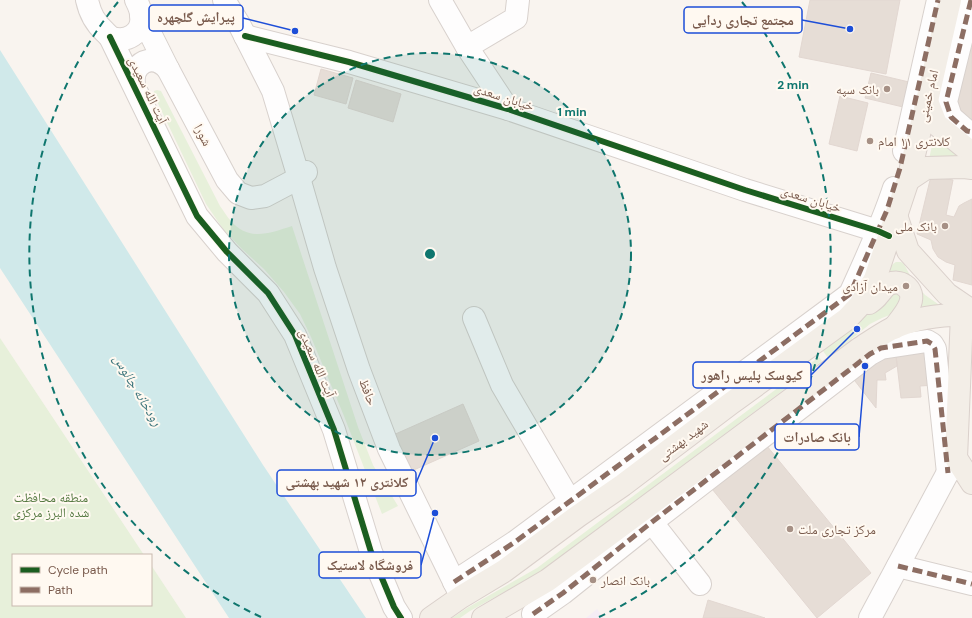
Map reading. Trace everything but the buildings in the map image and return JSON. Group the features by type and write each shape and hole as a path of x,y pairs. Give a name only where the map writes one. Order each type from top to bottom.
{"main road":[{"name":"امام خمینی","path":"884,234 896,215 908,180 950,0"},
{"path":"927,101 936,124 968,150 972,151"},
{"path":"908,180 926,168 972,168"},
{"path":"896,215 908,251 947,294 969,314"},
{"name":"شهید بهشتی","path":"435,615 458,590 504,571 574,509 623,485 847,319 860,305 875,279 884,234"},
{"path":"847,319 878,296 883,287 892,282 898,283 903,284 910,292 911,302 910,306 894,328"},
{"path":"483,618 548,580 647,516 859,349 877,337 894,328 914,321 940,315 969,314"},
{"path":"969,314 952,466 972,483"}],"street":[{"name":"آیت الله سعیدی","path":"87,0 90,11 98,26 110,36 197,216 227,252 268,292 295,335 334,430 371,552 394,607 401,618"},
{"path":"224,0 245,36 273,91 303,175"},
{"path":"440,0 508,109"},
{"path":"468,47 516,18 518,0"},
{"path":"474,318 502,385 574,509 850,294 884,234 887,210 900,168 938,0"},
{"path":"960,0 936,101 942,120 972,144"},
{"path":"971,0 946,102 951,117 967,131 972,132"},
{"path":"110,36 123,39 134,35 141,25 139,7"},
{"name":"شورا","path":"139,7 168,69 227,180 238,193 250,198 265,196 303,175"},
{"name":"خیابان سعدی","path":"245,36 349,62 508,109 745,190 884,234"},
{"path":"134,85 134,73 137,68 147,61 153,60 159,62 168,69"},
{"name":"حافظ","path":"303,175 330,283 359,370 389,449 458,590"},
{"path":"533,614 563,593 647,516 875,350 927,341 932,344 935,349 952,466 870,618"},
{"path":"647,516 700,584"},
{"path":"898,566 972,584"}],"shaded area":[{"path":"597,609 604,618 586,618"}],"green space":[{"path":"154,91 161,91 220,206 228,218 238,228 252,234 268,233 292,226 358,427 373,465 398,506 382,514 344,416 300,314 284,292 264,269 223,229 206,204 154,95"},
{"path":"934,137 958,156 929,159"},
{"path":"896,262 901,262 904,264 913,281 925,295 938,304 950,308 917,309 918,297 880,281"},
{"path":"901,290 900,311 870,324 828,358 823,351 864,317 882,299"},
{"name":"منطقه محافظت شده البرز مرکزی","path":"0,338 143,554 12,554 12,606 152,606 152,567 186,618 0,618"},
{"path":"819,357 822,361 540,572 460,618 452,618 537,568"}],"water":[{"name":"رودخانه چالوس","path":"0,50 263,465 366,618 229,618 0,268"}],"marked path":[{"path":"454,582 515,542 850,294 887,210 900,168 938,0"},
{"path":"971,0 946,102 951,117 967,131 972,132"},
{"path":"533,614 563,593 652,522 870,354 881,348 927,341 932,344 935,349 948,473"},
{"path":"898,566 972,584"}],"cycle path":[{"path":"245,36 349,62 508,109 745,190 878,231 889,236"},
{"path":"110,37 197,216 227,252 268,293 295,335 334,430 371,552 394,607 401,618"}],"place":[{"name":"مجتمع تجاری ردایی","path":"850,29"},
{"name":"پیرایش گلچهره","path":"295,31"},
{"name":"بانک سپه","path":"887,89"},
{"name":"کلانتری ۱۱ امام","path":"870,141"},
{"name":"بانک ملی","path":"945,226"},
{"name":"میدان آزادی","path":"906,286"},
{"name":"کیوسک پلیس راهور","path":"857,329"},
{"name":"بانک صادرات","path":"865,366"},
{"name":"کلانتری ۱۲ شهید بهشتی","path":"435,438"},
{"name":"فروشگاه لاستیک","path":"435,513"},
{"name":"مرکز تجاری ملت","path":"790,529"},
{"name":"بانک انصار","path":"593,580"}]}
